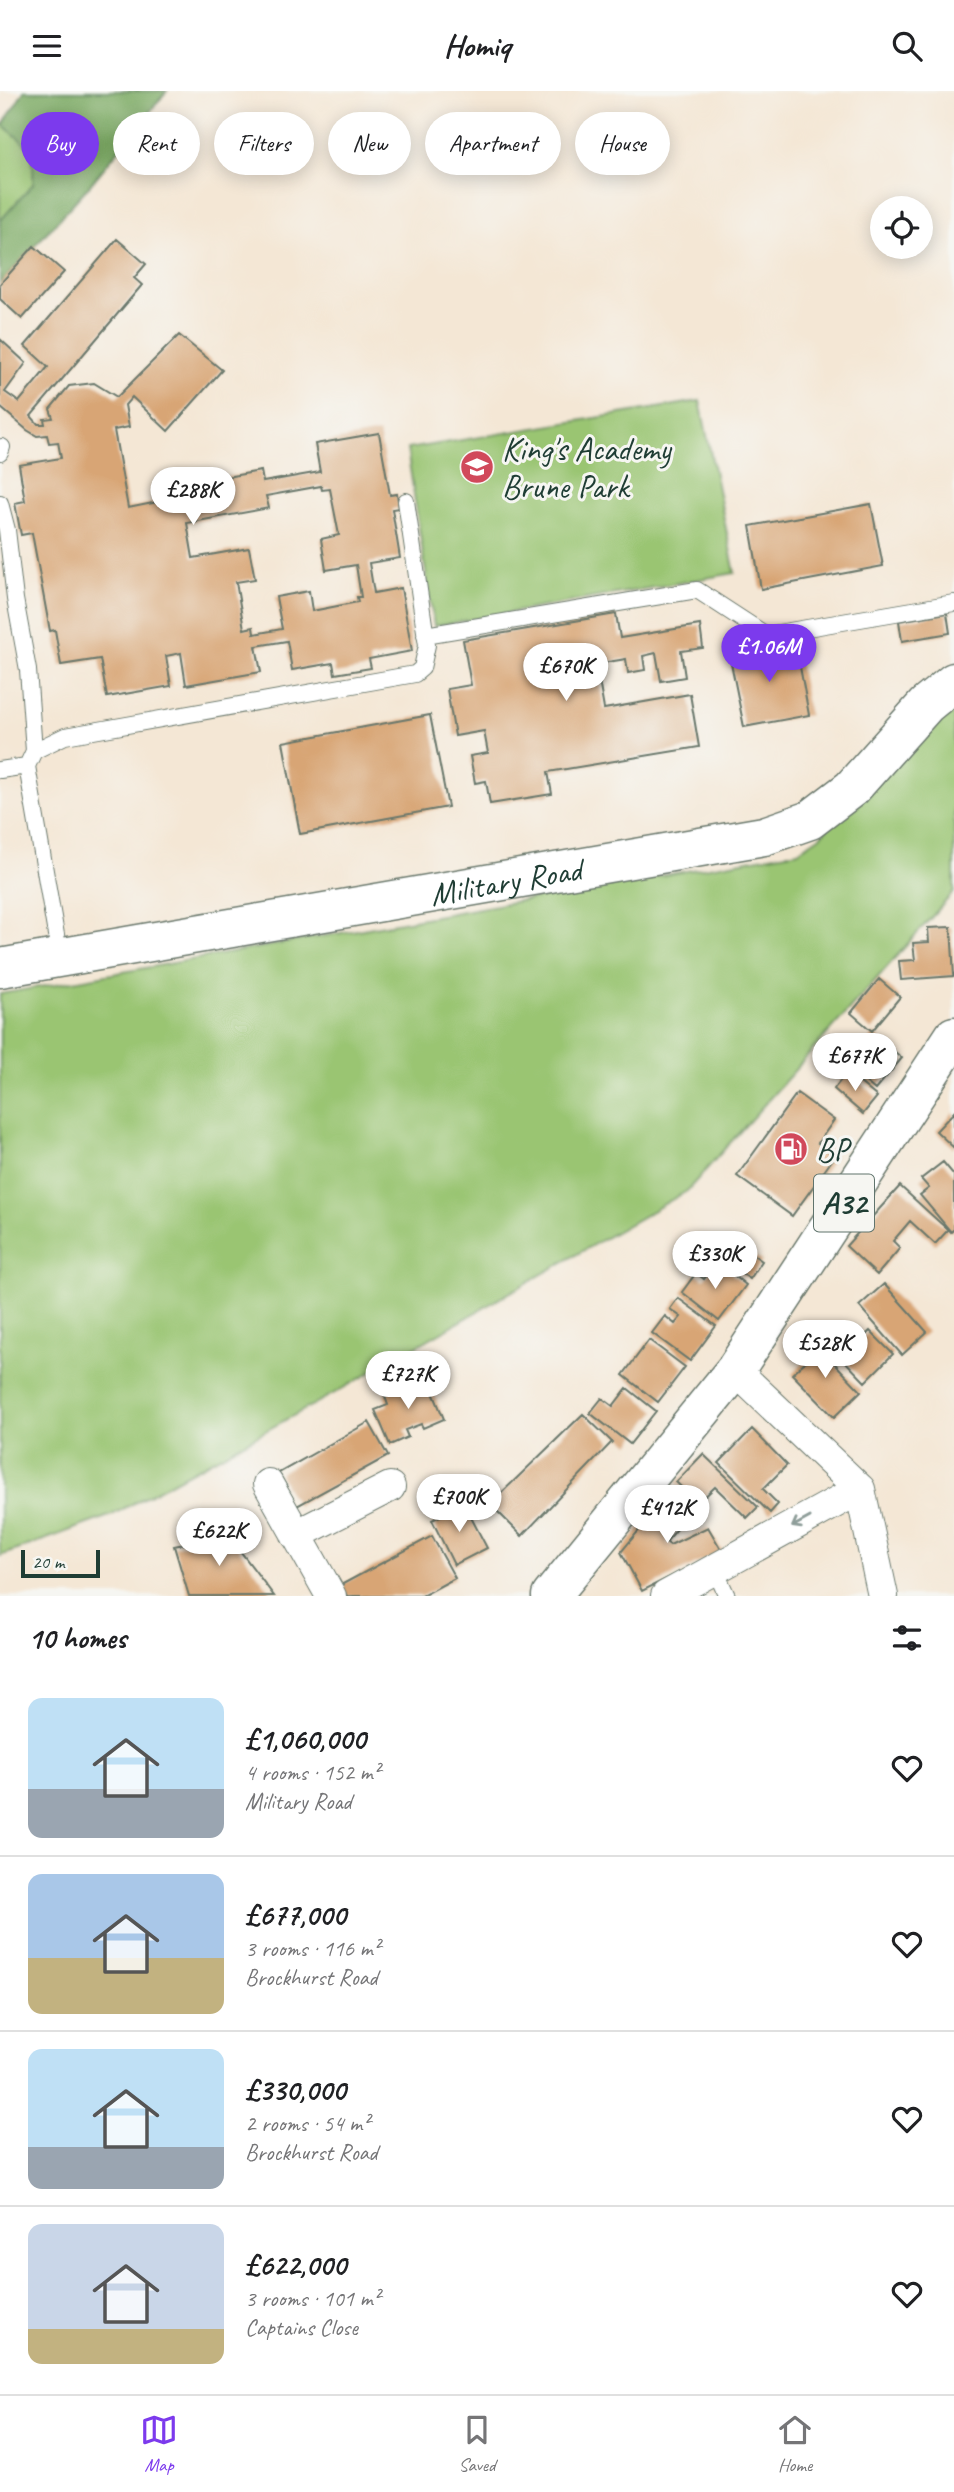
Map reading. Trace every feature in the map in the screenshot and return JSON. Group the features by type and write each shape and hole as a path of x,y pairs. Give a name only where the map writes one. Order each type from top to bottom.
{"street":[{"name":"Military Road","path":"0,968 764,836 810,820 852,788 926,705 954,683"},
{"name":"A32","path":"551,1596 735,1370 954,1036"},
{"path":"735,1370 860,1489 883,1596"},
{"path":"268,1484 331,1596"},
{"path":"296,1535 390,1487"},
{"path":"666,1596 721,1583 860,1489"}],"lane":[{"path":"0,770 31,758 65,736 408,677 422,668 427,645 406,501"},
{"path":"0,502 7,530 15,599 29,670 31,758 60,958"},
{"path":"425,635 697,590 766,635 954,603"}],"green space":[{"path":"24,91 167,91 150,112 113,112 113,157 99,174 99,112 21,112 21,141 3,125"},
{"path":"0,123 21,140 21,175 34,175 33,185 0,221"},
{"path":"33,175 98,175 0,284 0,221 33,184"},
{"path":"700,401 735,573 434,626 407,449"},
{"path":"954,697 954,892 687,1191 333,1394 112,1515 0,1556 0,994 798,851 819,837"}],"building":[{"path":"117,239 146,264 134,278 142,285 31,416 38,424 45,424 44,419 53,418 50,409 69,386 94,383 117,397 179,335 222,370 168,431 132,397 125,405 129,427 114,430 128,508 158,502 156,489 261,471 263,482 320,472 315,444 379,433 390,495 397,494 399,508 392,509 400,558 369,563 374,593 401,588 412,651 369,659 371,668 335,674 333,663 292,670 287,641 256,646 261,672 186,685 181,653 166,656 171,686 107,697 100,659 61,665 55,630 50,631 32,533 21,535 15,503 25,501 19,465 61,458 58,442 49,443 47,435 37,436 27,430 0,407 0,339 26,363 5,392 19,402 48,367 25,346","holes":["321,486 322,490 330,489 339,535 321,539 326,570 356,565 361,597 357,597 358,602 312,611 309,591 276,597 282,629 254,634 253,627 244,629 236,582 255,579 249,548 193,558 187,523 269,508 266,496"]},
{"path":"34,246 64,272 22,319 0,299 0,284"},
{"path":"871,504 883,566 761,589 750,526"},
{"path":"947,613 950,633 902,641 899,621"},
{"path":"616,614 620,638 700,625 703,648 681,651 685,677 661,681 656,653 643,656 645,670 628,673 626,659 596,664 604,709 690,694 699,747 548,772 552,794 490,804 486,781 475,783 470,756 488,753 484,731 455,736 447,689 471,685 463,640"},
{"path":"795,640 809,715 744,727 729,653"},
{"path":"430,715 448,807 300,834 283,742"},
{"path":"951,927 954,976 901,980 899,961 915,960 913,943 929,942 928,928"},
{"path":"879,979 900,997 872,1031 851,1013"},
{"path":"874,1034 902,1058 875,1090 847,1066"},
{"path":"847,1072 877,1097 863,1114 834,1089"},
{"name":"BP","path":"797,1093 834,1120 818,1143 835,1156 792,1216 737,1176"},
{"path":"954,1112 954,1148 936,1131"},
{"path":"943,1162 954,1175 954,1229 951,1232 920,1195 929,1188 921,1179"},
{"path":"900,1186 948,1230 935,1244 910,1221 893,1241 900,1248 877,1275 846,1246"},
{"path":"733,1240 762,1261 750,1279 720,1258"},
{"path":"717,1262 746,1285 719,1321 682,1292 696,1273 704,1279"},
{"path":"884,1284 927,1332 902,1355 859,1306"},
{"path":"678,1298 716,1326 690,1361 652,1333 665,1316 675,1324 681,1317 670,1309"},
{"path":"870,1331 893,1354 865,1382 842,1358"},
{"path":"649,1340 685,1367 658,1402 623,1375"},
{"path":"812,1340 861,1391 834,1417 792,1374 807,1360 799,1352"},
{"path":"413,1382 417,1390 430,1385 444,1419 423,1428 421,1424 405,1430 408,1437 390,1445 375,1410 388,1405 384,1394"},
{"path":"627,1388 656,1411 630,1444 590,1413 602,1398 613,1406"},
{"path":"583,1414 612,1442 522,1536 490,1504"},
{"path":"369,1422 388,1456 297,1506 279,1473"},
{"path":"752,1429 787,1465 763,1489 778,1504 770,1513 719,1463"},
{"path":"703,1454 758,1507 747,1518 715,1487 698,1503 676,1482"},
{"path":"673,1489 694,1509 666,1542 670,1545 708,1527 722,1551 642,1591 621,1552"},
{"path":"464,1504 487,1548 454,1565 432,1520"},
{"path":"234,1527 241,1539 238,1548 274,1596 189,1596 174,1546 219,1537 221,1529"},
{"path":"432,1536 455,1578 422,1596 347,1596 341,1585"}],"place":[{"name":"King's Academy Brune Park","path":"477,467"},
{"name":"BP","path":"791,1149"}]}
